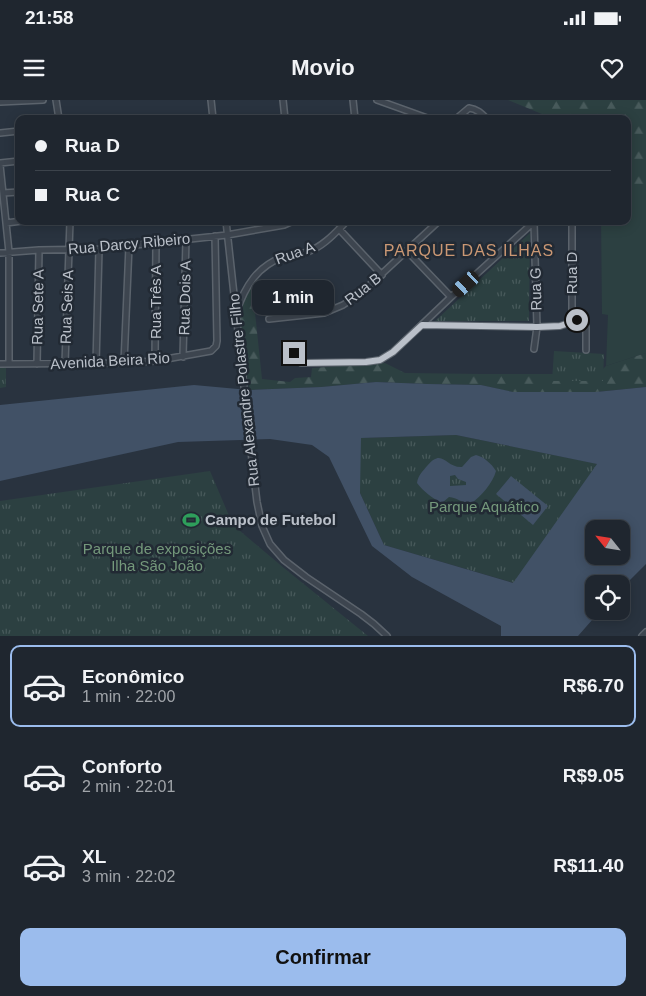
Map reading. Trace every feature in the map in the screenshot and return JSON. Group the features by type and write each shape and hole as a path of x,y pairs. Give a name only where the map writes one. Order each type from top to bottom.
{"street":[{"path":"0,102 43,100"},
{"path":"56,100 58,115"},
{"path":"211,100 213,115"},
{"path":"283,100 285,115"},
{"path":"353,100 355,115"},
{"path":"377,100 419,115"},
{"path":"461,115 469,108 474,108 483,115"},
{"path":"0,133 15,132"},
{"path":"9,364 9,252 0,164 15,162"},
{"path":"3,193 15,192"},
{"path":"6,223 15,222"},
{"name":"Rua Seis A","path":"65,364 70,225"},
{"name":"Rua Alexandre Polastre Filho","path":"226,225 252,460 262,526 270,544 284,560 374,624 387,636"},
{"name":"Rua Darcy Ribeiro","path":"0,253 39,250 99,250 227,235 284,225"},
{"name":"Rua A","path":"235,315 240,299 248,284 269,263 286,256 307,252 319,246 343,225"},
{"name":"Rua B","path":"269,319 324,313 343,305 382,275 435,225"},
{"path":"294,353 301,363 380,360 393,352 531,225"},
{"name":"Rua G","path":"534,225 537,327"},
{"name":"Rua D","path":"571,319 572,225"},
{"path":"339,229 382,275"},
{"name":"Avenida Beira Rio","path":"0,364 124,363 155,361 211,351 216,346 217,341 215,236"},
{"name":"Rua Dois A","path":"183,357 186,239"},
{"name":"Rua Três A","path":"155,361 156,242"},
{"path":"124,363 128,246"},
{"name":"Rua Sete A","path":"37,364 39,250"},
{"path":"96,364 99,250"},
{"path":"408,251 452,297"},
{"path":"422,325 537,327 560,326 566,324 571,319 582,321 586,327 586,350"},
{"path":"534,349 537,327"},
{"path":"642,636 646,632"}],"green space":[{"path":"508,100 646,100 646,189 631,189 631,115 544,115"},
{"path":"631,189 646,189 646,353 606,366 608,315 602,314 601,225 631,225"},
{"path":"530,233 529,321 435,321"},
{"path":"258,277 261,298 254,303 262,379 290,382 295,378 311,377 312,368 385,363 405,373 598,374 606,366 646,353 646,387 596,392 512,392 481,385 376,382 321,387 249,390 240,314 249,288"},
{"path":"554,351 604,354 603,381 552,381"},
{"path":"0,368 6,368 6,387 0,388"},
{"name":"Parque Aquático","path":"456,435 598,464 514,583 384,545 360,493 360,438"},
{"name":"Parque de exposições Ilha São João","path":"210,471 233,525 368,636 0,636 0,501"}],"water":[{"path":"376,382 481,385 513,392 596,392 646,387 646,564 630,580 630,575 585,575 585,620 592,620 578,636 501,636 501,626 412,577 372,546 329,457 312,445 270,439 178,442 0,481 0,405 194,385 249,390 321,387","holes":["456,435 597,464 513,583 384,545 360,493 361,438"]},
{"path":"476,455 482,457 496,471 486,489 472,503 466,503 449,497 442,503 428,494 417,483 422,471 437,458 441,458 452,465 462,467 471,457","holes":["455,475 458,479 466,482 466,485 450,486 450,476"]},
{"path":"511,476 548,506 533,525 496,494"}],"place":[{"name":"Campo de Futebol","path":"191,520"}],"district":[{"name":"PARQUE DAS ILHAS","path":"469,250"}],"route":[{"path":"294,353 301,363 366,362 380,360 393,352 422,325 537,327 560,326 566,324 571,319 577,320"}]}
